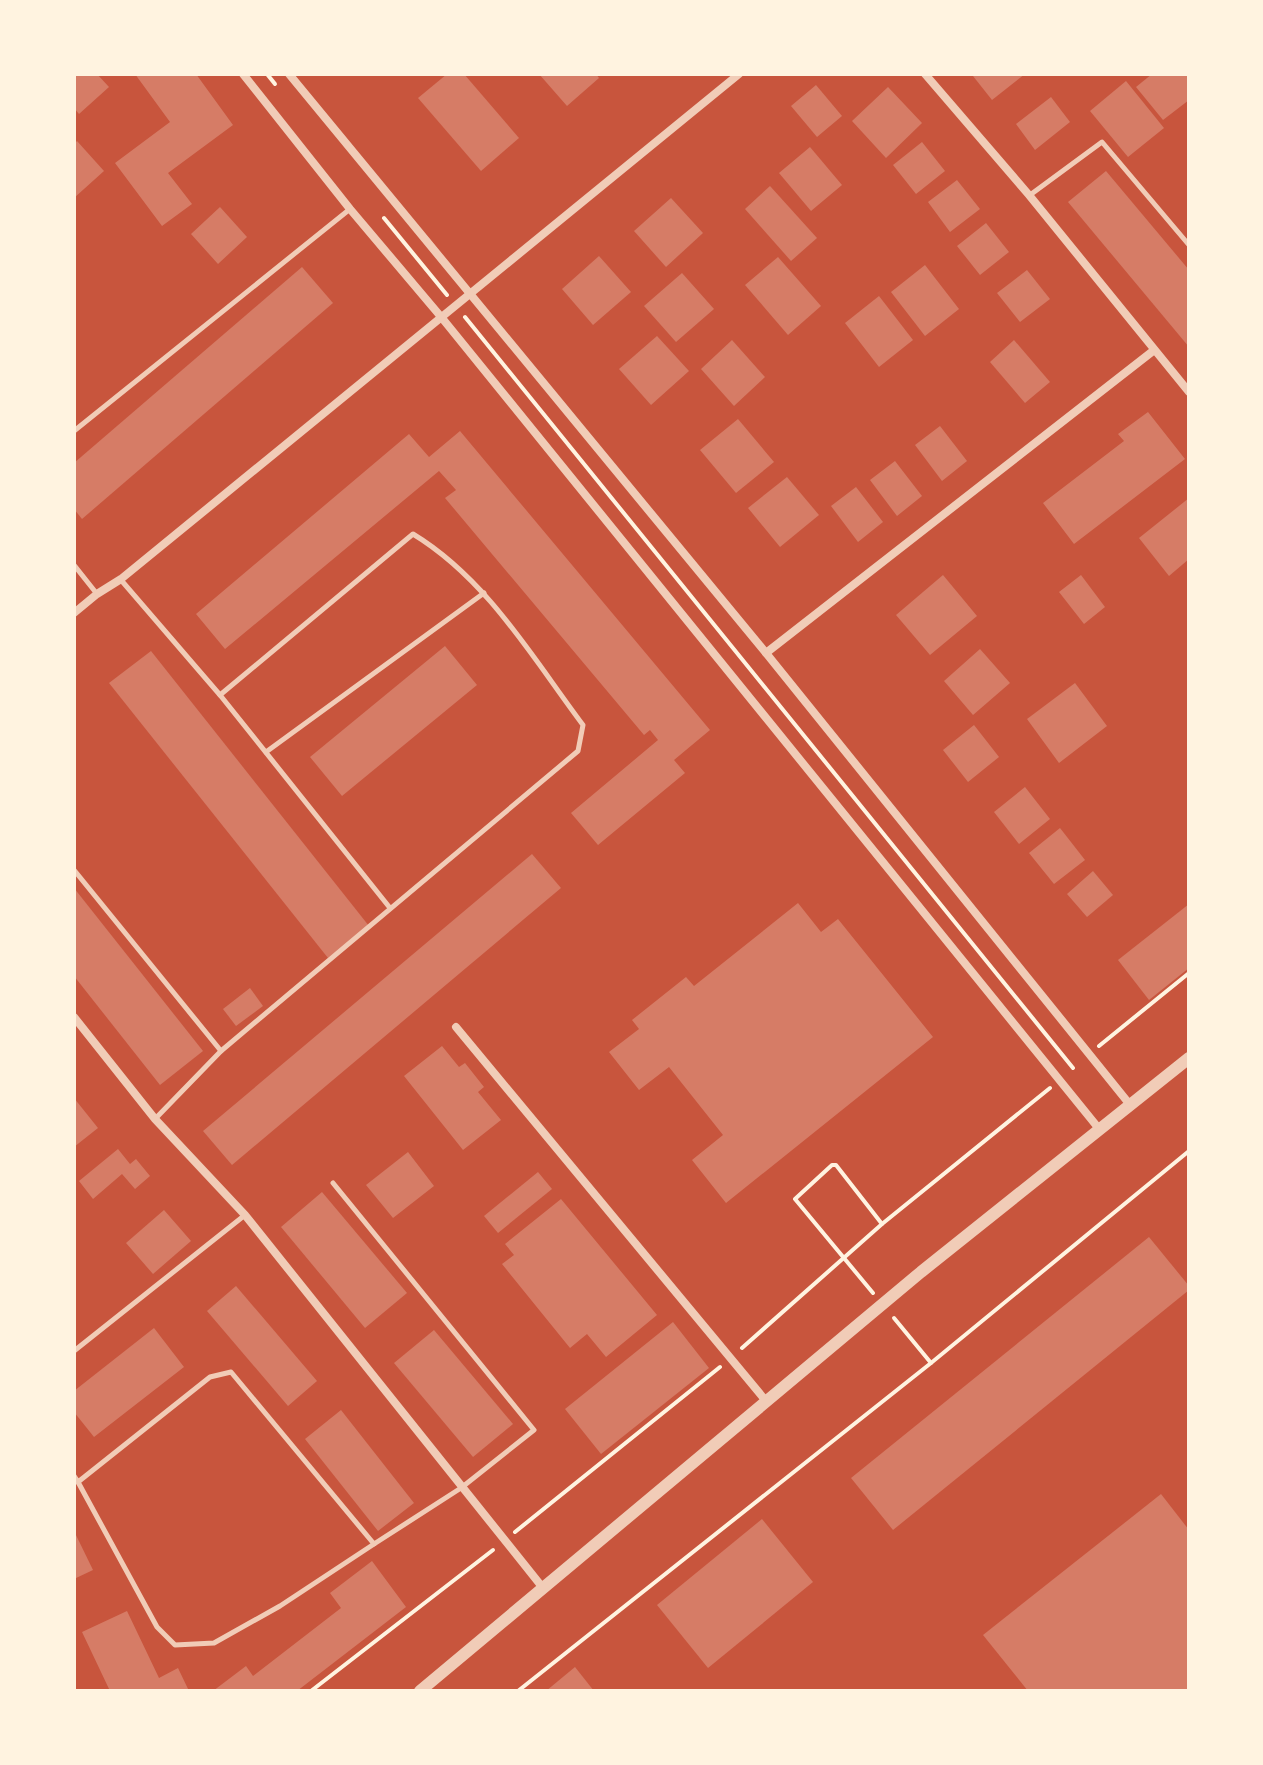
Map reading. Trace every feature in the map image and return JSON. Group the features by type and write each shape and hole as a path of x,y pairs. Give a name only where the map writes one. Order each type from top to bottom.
{"street":[{"path":"243,74 1100,1130"},
{"path":"289,74 766,653 1131,1106"},
{"path":"74,613 121,579 739,74"},
{"path":"925,74 1029,195 1189,392"},
{"path":"766,653 1153,351"},
{"path":"74,1017 155,1119 245,1215 543,1588"},
{"path":"456,1027 766,1401"},
{"path":"420,1691 883,1304 1189,1058"}],"lane":[{"path":"1029,195 1102,142 1189,245"},
{"path":"74,431 350,209"},
{"path":"155,1119 221,1051 578,751 583,725 484,593 441,551 413,534 220,695"},
{"path":"74,565 97,594"},
{"path":"121,579 220,695 390,908"},
{"path":"266,752 484,593"},
{"path":"74,870 221,1051"},
{"path":"333,1183 534,1430 461,1488 280,1606 214,1643 175,1645 157,1627 76,1479 210,1377 231,1372 374,1544"},
{"path":"74,1351 245,1215"}],"path":[{"path":"267,74 277,86"},
{"path":"377,209 1073,1068"},
{"path":"311,1691 731,1358 843,1256 1189,973"},
{"path":"518,1691 931,1363 1189,1151"},
{"path":"882,1224 836,1165 797,1194 796,1202 931,1363"}],"building":[{"path":"74,74 97,74 109,87 79,114 74,108"},
{"path":"135,74 196,74 233,125 168,173 192,204 162,226 115,163 170,122"},
{"path":"447,74 464,74 519,138 481,171 418,98"},
{"path":"539,74 596,74 599,78 567,106"},
{"path":"1025,74 992,100 973,76"},
{"path":"1152,74 1189,74 1189,100 1163,120 1136,87"},
{"path":"1126,81 1164,128 1128,157 1090,111"},
{"path":"816,85 842,116 817,137 791,106"},
{"path":"888,87 922,123 886,158 852,121"},
{"path":"1051,97 1070,122 1035,150 1016,124"},
{"path":"77,141 104,171 74,198 74,144"},
{"path":"922,142 945,171 916,194 893,165"},
{"path":"810,147 842,185 811,211 779,173"},
{"path":"1106,171 1189,270 1189,347 1068,202"},
{"path":"957,180 980,209 950,232 928,202"},
{"path":"770,186 817,238 791,261 745,209"},
{"path":"671,198 703,233 666,267 634,231"},
{"path":"220,207 247,237 218,264 191,234"},
{"path":"986,223 1009,252 980,275 957,246"},
{"path":"599,256 631,292 593,325 562,289"},
{"path":"778,257 821,306 788,335 745,285"},
{"path":"925,265 959,309 925,336 891,292"},
{"path":"302,267 333,303 82,519 74,509 74,463"},
{"path":"1027,270 1050,299 1020,322 997,293"},
{"path":"682,273 714,309 676,342 644,306"},
{"path":"879,296 913,340 879,367 845,323"},
{"path":"657,336 689,371 651,405 619,369"},
{"path":"732,340 765,377 734,406 701,369"},
{"path":"1014,340 1050,382 1025,403 990,362"},
{"path":"1148,412 1185,459 1074,544 1043,503 1124,441 1118,434"},
{"path":"738,419 774,462 736,493 700,450"},
{"path":"940,426 967,461 942,481 915,445"},
{"path":"460,431 710,730 674,760 685,773 598,845 571,813 658,740 650,730 644,735 445,498 456,490 439,471 225,649 196,614 409,434 429,457"},
{"path":"895,461 922,496 897,516 870,480"},
{"path":"787,477 819,515 780,547 748,508"},
{"path":"856,487 883,522 858,542 831,506"},
{"path":"1189,498 1189,559 1169,576 1139,538"},
{"path":"943,575 977,616 930,655 896,615"},
{"path":"1081,575 1105,607 1084,624 1059,592"},
{"path":"445,646 477,685 342,796 310,757"},
{"path":"980,649 1010,683 973,715 944,681"},
{"path":"151,651 369,926 328,958 109,683"},
{"path":"1075,683 1107,726 1059,763 1027,719"},
{"path":"974,725 999,757 968,782 943,750"},
{"path":"1025,787 1050,819 1019,844 994,812"},
{"path":"1060,828 1085,860 1054,884 1029,853"},
{"path":"532,854 561,888 232,1165 203,1131"},
{"path":"1093,871 1113,895 1087,917 1067,894"},
{"path":"74,888 203,1051 160,1085 74,976"},
{"path":"798,903 821,932 838,919 933,1037 726,1203 692,1160 723,1135 669,1067 639,1090 609,1052 639,1029 632,1020 686,977 694,986"},
{"path":"1189,904 1189,968 1149,1000 1118,960"},
{"path":"250,988 263,1006 236,1026 223,1009"},
{"path":"442,1046 459,1067 465,1063 484,1087 478,1092 501,1120 463,1150 404,1076"},
{"path":"74,1098 98,1128 74,1147"},
{"path":"118,1149 130,1164 136,1159 150,1176 135,1189 122,1174 93,1199 79,1181"},
{"path":"408,1152 434,1186 393,1218 366,1185"},
{"path":"538,1172 552,1189 498,1233 484,1216"},
{"path":"322,1192 407,1293 365,1328 281,1227"},
{"path":"561,1199 657,1315 606,1357 587,1334 570,1348 502,1264 514,1255 505,1244"},
{"path":"164,1210 191,1241 153,1274 126,1243"},
{"path":"1149,1237 1189,1286 1189,1290 893,1530 851,1478"},
{"path":"236,1286 317,1381 288,1406 207,1311"},
{"path":"673,1322 709,1368 601,1454 565,1409"},
{"path":"154,1328 184,1367 94,1437 74,1412 74,1391"},
{"path":"434,1330 513,1424 473,1457 394,1363"},
{"path":"341,1410 414,1503 378,1531 305,1439"},
{"path":"1161,1494 1189,1530 1189,1691 1028,1691 983,1635"},
{"path":"762,1519 813,1582 708,1668 657,1605"},
{"path":"74,1531 93,1570 74,1579"},
{"path":"372,1561 406,1607 297,1691 213,1691 246,1666 253,1676 341,1608 330,1593"},
{"path":"127,1611 159,1678 178,1668 189,1691 110,1691 82,1632"},
{"path":"575,1667 594,1691 546,1691"}]}
